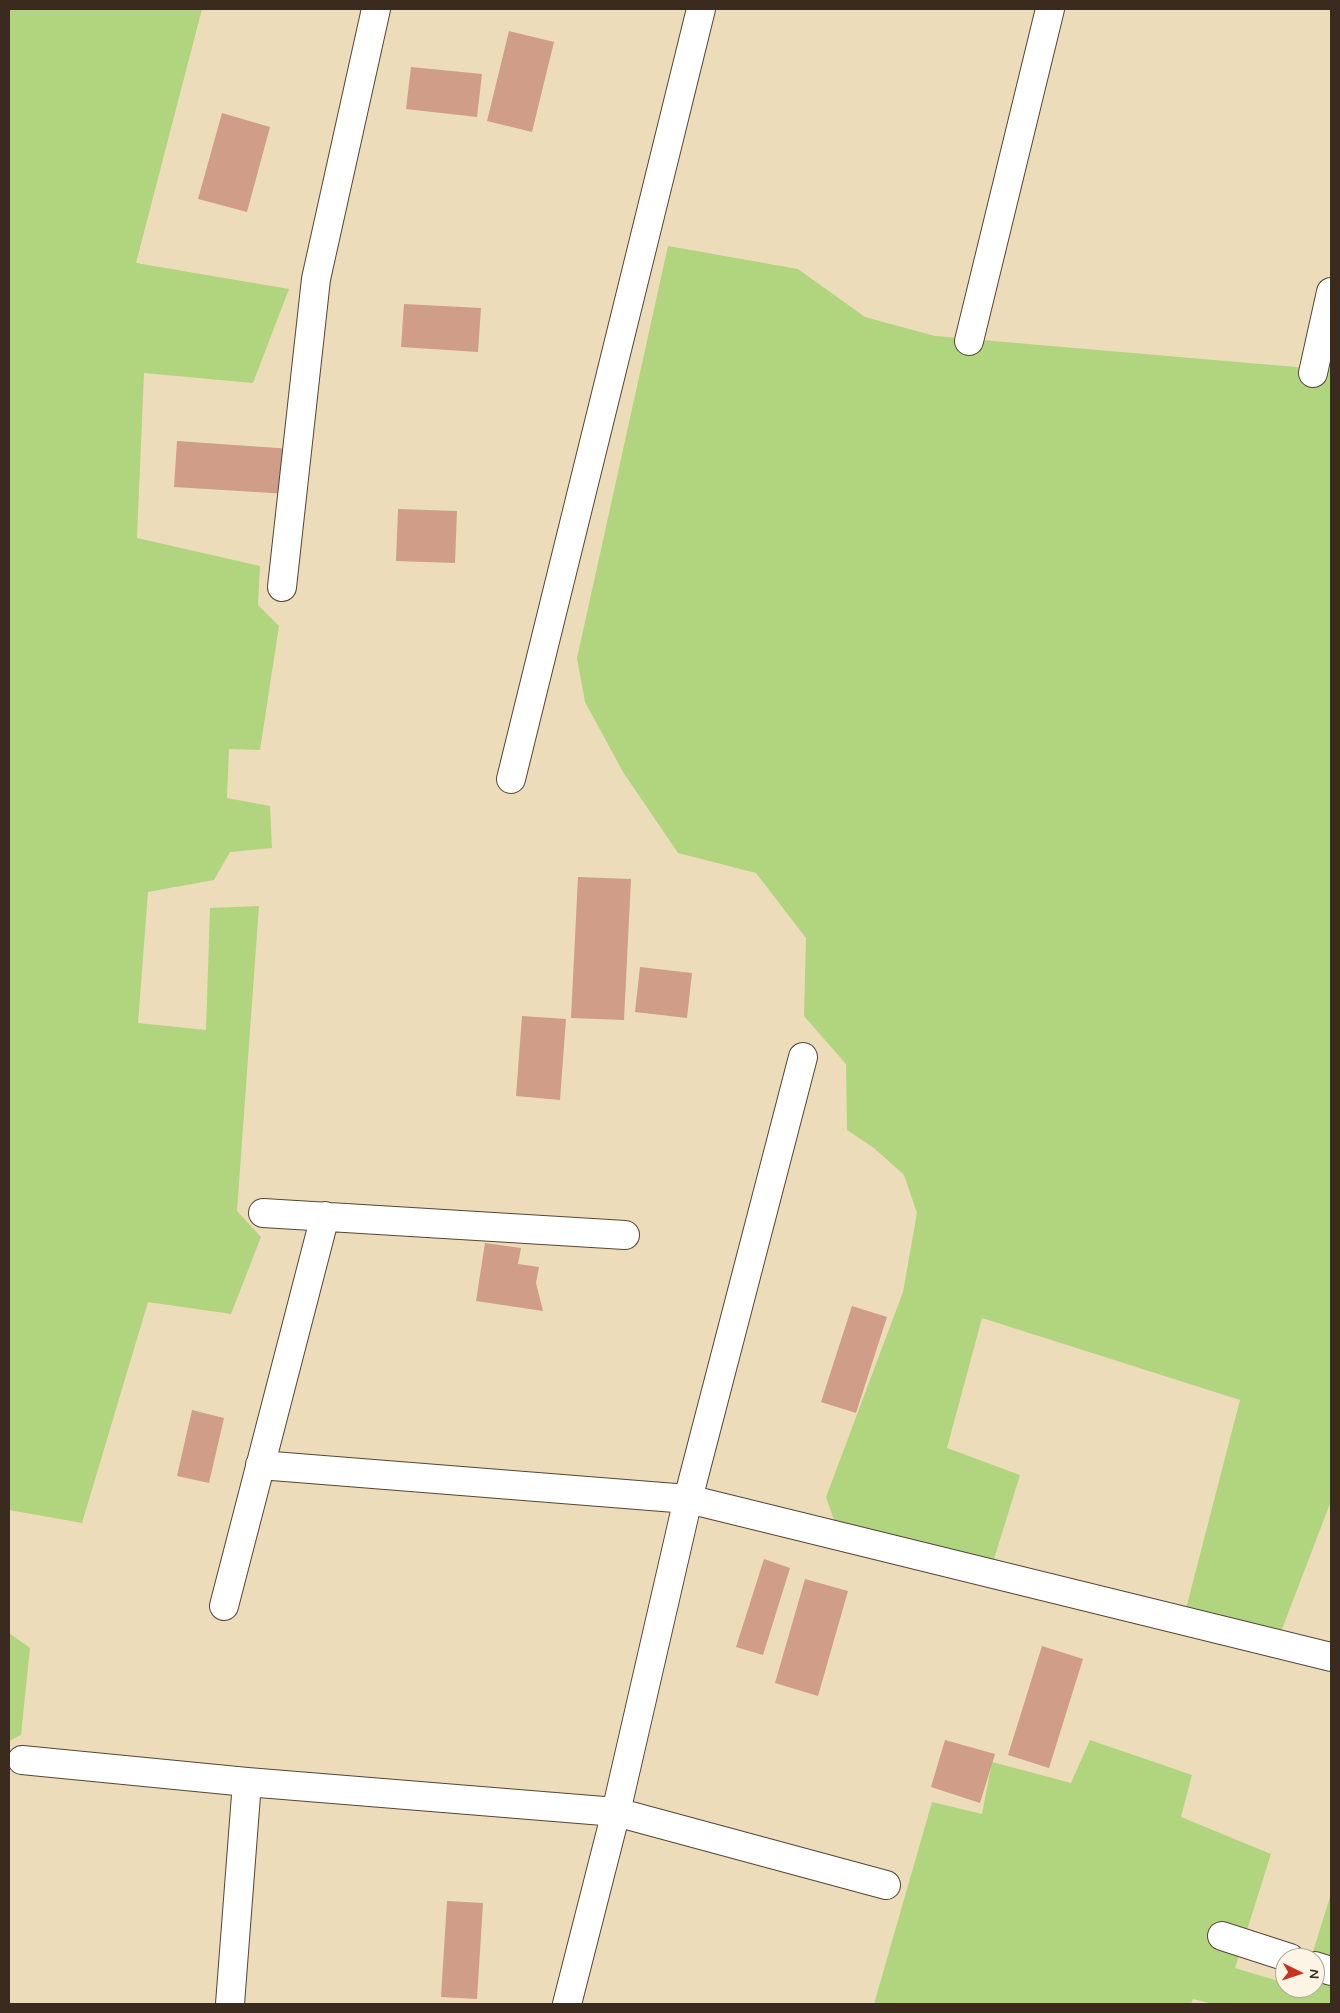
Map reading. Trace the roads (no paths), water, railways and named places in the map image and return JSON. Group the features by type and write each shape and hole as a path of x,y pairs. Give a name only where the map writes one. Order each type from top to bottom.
{"street":[{"path":"282,587 316,280 376,9"},
{"path":"511,779 701,9"},
{"path":"969,341 1050,9"},
{"path":"1313,373 1331,292"},
{"path":"567,2004 616,1812 688,1499 803,1057"},
{"path":"263,1213 625,1235"},
{"path":"224,1606 325,1216"},
{"path":"260,1465 688,1499 1331,1658"},
{"path":"22,1760 247,1782 616,1812 886,1885"},
{"path":"230,2004 247,1782"},
{"path":"1222,1936 1275,1953"}]}
